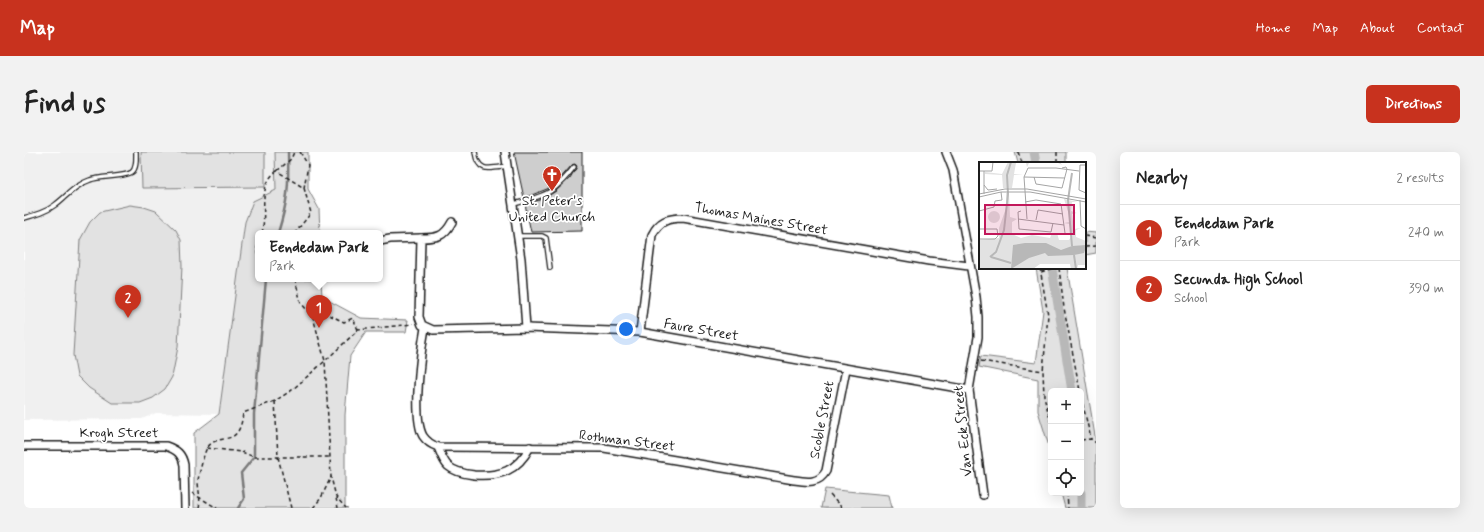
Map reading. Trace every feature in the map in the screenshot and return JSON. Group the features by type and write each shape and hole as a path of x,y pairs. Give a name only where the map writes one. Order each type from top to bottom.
{"street":[{"path":"505,152 518,236 526,328"},
{"name":"Van Eck Street","path":"946,152 953,170 969,266 976,297 978,337 970,390 983,495"},
{"name":"Thomas Maines Street","path":"640,332 652,235 655,228 666,220 682,218 928,261 969,266"},
{"path":"383,241 390,239 441,237 447,231 452,222"},
{"path":"421,238 418,311 423,325"},
{"name":"Faure Street","path":"423,325 433,330 526,328 640,332 970,390"},
{"name":"Rothman Street","path":"423,325 420,356 420,424 422,435 427,441 438,447 604,448 806,482 815,481 823,476"},
{"name":"Scoble Street","path":"823,476 846,369"},
{"name":"Krogh Street","path":"24,446 166,446 175,449 183,459 185,508"},
{"path":"438,447 444,460 454,470 464,474 484,475 496,475 513,468 524,459 530,448"}],"lane":[{"path":"24,218 46,211 68,192 89,180 103,176 128,174 133,172 136,152"},
{"path":"475,152 479,165 482,168 492,169 508,166"},
{"path":"514,204 546,194 561,184 574,167"},
{"path":"518,236 542,236 546,238 550,268"}],"path":[{"path":"263,230 264,194 270,176 291,160 294,152"},
{"path":"297,230 311,213 304,189 308,165 300,152"},
{"path":"1018,152 1022,162"},
{"path":"1056,162 1057,152"},
{"path":"277,171 304,189"},
{"path":"1086,236 1096,238"},
{"path":"1086,247 1096,246"},
{"path":"1040,269 1048,315 1043,371 1044,396 1048,411"},
{"path":"1041,272 1050,269"},
{"path":"1059,269 1064,308 1079,388"},
{"path":"296,282 300,303 313,317 325,360 331,477 338,508"},
{"path":"313,317 315,308 344,322 353,318 358,330"},
{"path":"199,508 201,498 198,481 207,448 215,441 230,439 242,427 243,413 275,401 292,390 358,330 407,325 423,325"},
{"path":"974,359 1043,371"},
{"path":"275,401 278,457 291,508"},
{"path":"1084,410 1091,439 1096,443"},
{"path":"1084,440 1091,439"},
{"path":"207,448 242,452 254,457 330,457"},
{"path":"313,508 321,498 331,477"},
{"path":"185,490 216,508"},
{"path":"830,495 842,508"},
{"path":"336,496 346,508"},
{"path":"1067,496 1068,508"}],"shaded area":[{"path":"24,152 275,152 276,190 253,201 245,222 219,414 156,413 142,419 24,420"},
{"path":"141,152 265,152 265,187 142,188"},
{"path":"275,152 308,152 308,189 319,209 320,230 255,230 255,282 321,282 322,297 361,318 408,320 406,332 366,332 350,356 345,415 345,507 348,508 194,508 194,433 219,414 245,222 253,201 276,190"},
{"path":"1015,152 1066,152 1066,162 1018,162"},
{"path":"130,205 156,211 176,230 181,240 182,266 178,347 172,377 165,389 153,398 140,403 112,403 89,388 77,376 73,355 80,240 90,222 100,212"},
{"path":"1086,232 1096,233 1096,253 1086,255"},
{"path":"1036,269 1067,269 1096,442 1096,508 1065,508 1062,496 1084,496 1084,388 1048,388 1048,443 1038,411 1038,379 979,367 981,356 1036,363 1043,311"},
{"path":"825,489 889,495 892,508 821,508"}],"building":[{"name":"St. Peter's United Church","path":"514,152 582,152 582,231 531,232 525,204 543,199 556,191 570,178 577,166 575,164 572,165 558,181 547,189 524,198"}],"waterway":[{"path":"279,230 287,193 288,152"},
{"path":"1034,152 1036,162"},
{"path":"1052,269 1072,388"},
{"path":"238,508 244,499 241,473 254,457 254,414 266,282"},
{"path":"1081,496 1081,508"}],"place":[{"name":"St. Peter's United Church","path":"552,192"},
{"name":"Secunda High School","path":"128,318"},
{"name":"Eendedam Park","path":"319,328"}]}
